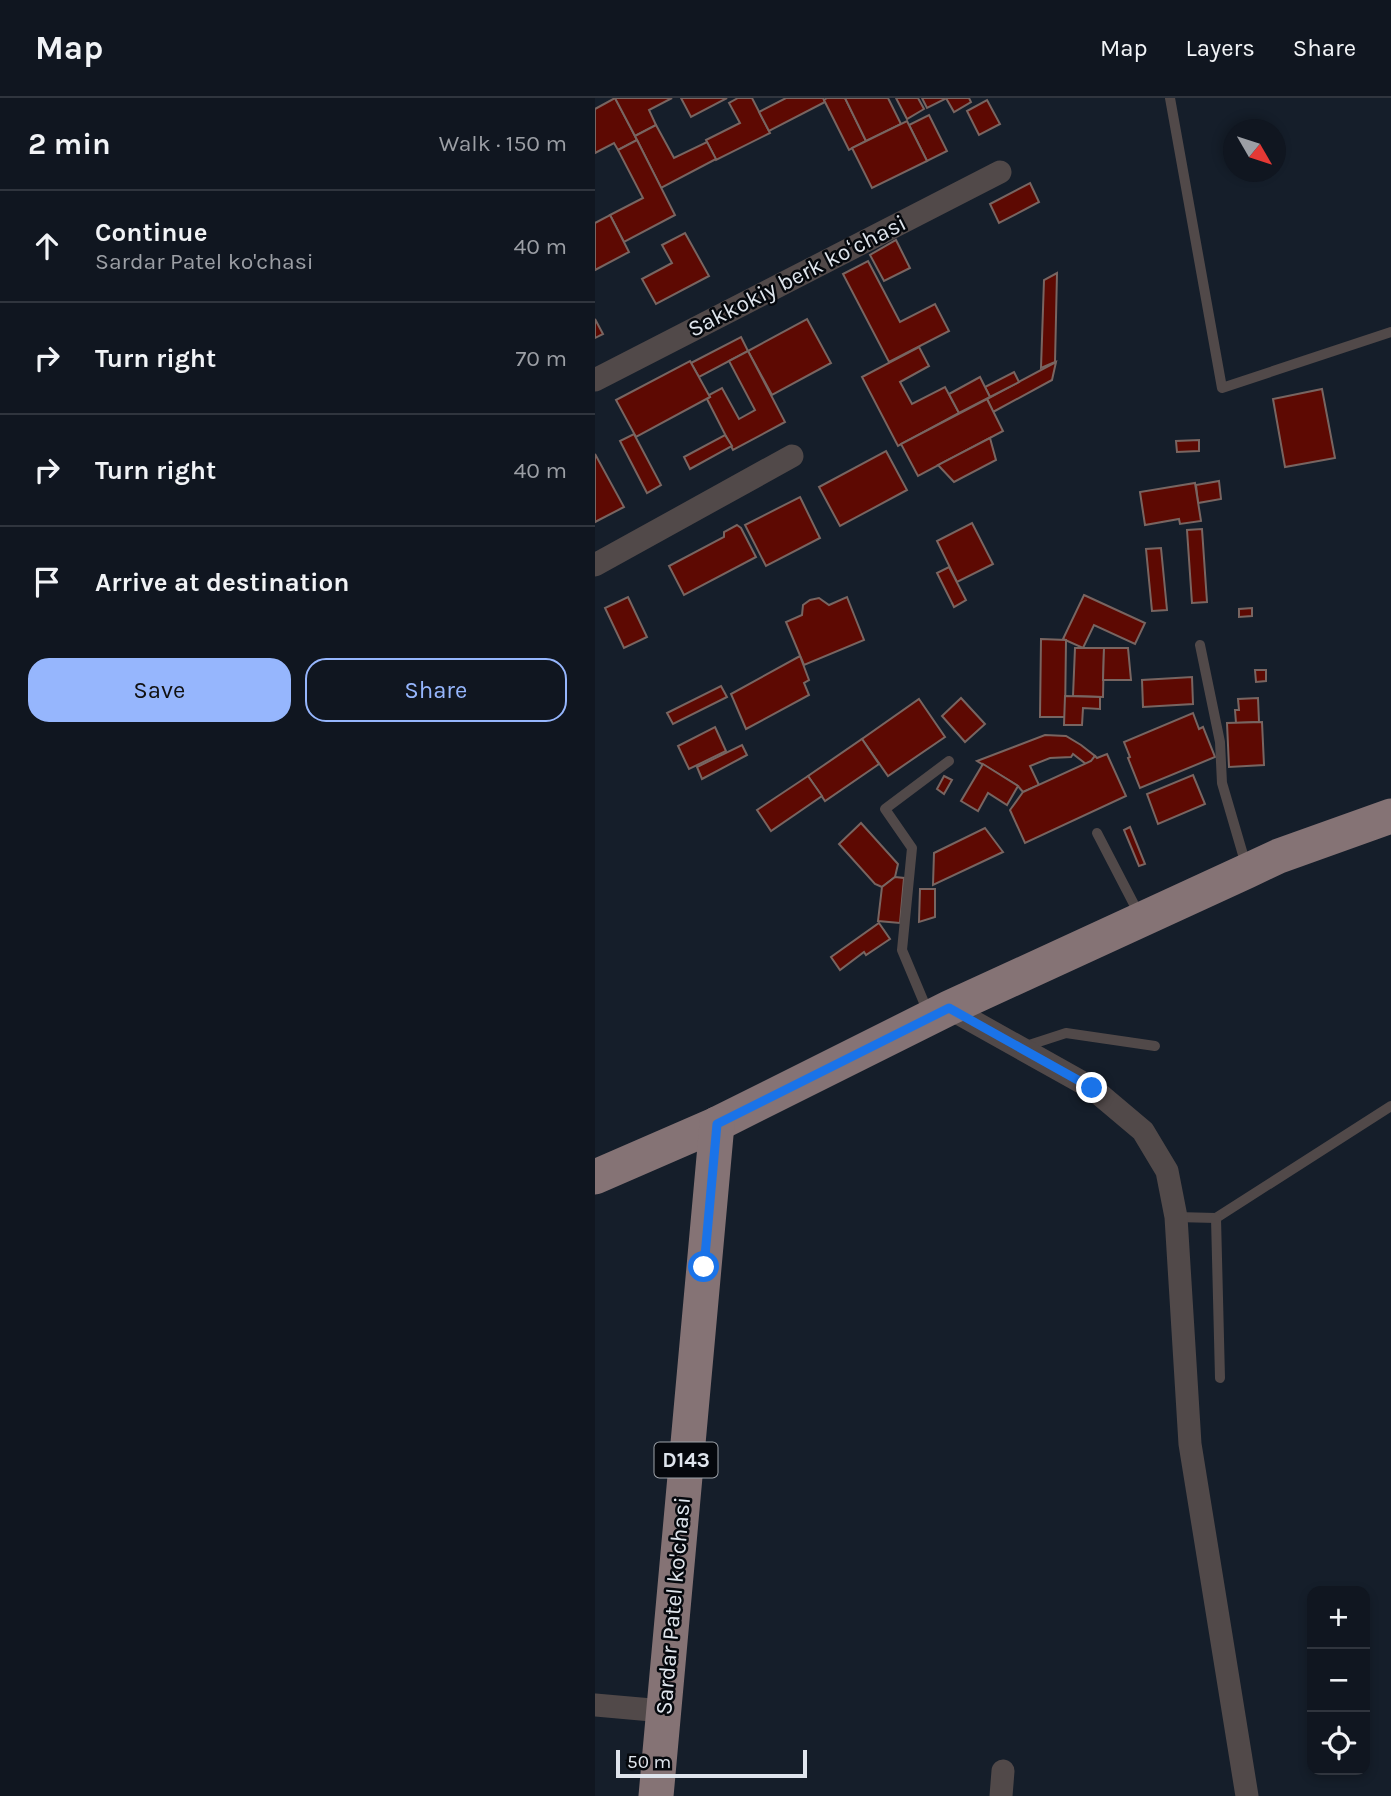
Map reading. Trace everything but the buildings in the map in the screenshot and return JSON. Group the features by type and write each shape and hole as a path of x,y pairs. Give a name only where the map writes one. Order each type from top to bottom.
{"main road":[{"path":"595,1177 717,1124 940,1013 1279,856 1391,816"},
{"name":"Sardar Patel ko'chasi","path":"656,1796 717,1124"}],"street":[{"name":"Sakkokiy berk koʻchasi","path":"595,380 1000,172"},
{"path":"595,565 792,456"},
{"path":"940,1013 1021,1048 1092,1088 1143,1131 1167,1171 1176,1217 1190,1444 1247,1796"},
{"path":"595,1705 663,1711"},
{"path":"1001,1796 1003,1771"}],"lane":[{"path":"1170,98 1222,388 1391,332"},
{"path":"1200,645 1220,742 1221,783 1247,871"},
{"path":"940,1013 902,950 912,848 884,809 949,761"},
{"path":"1097,832 1141,920"},
{"path":"1021,1048 1066,1032 1155,1046"},
{"path":"1176,1217 1216,1218 1391,1106"},
{"path":"1216,1218 1220,1378"}],"route":[{"path":"704,1267 717,1124 949,1008 1092,1088"}]}
